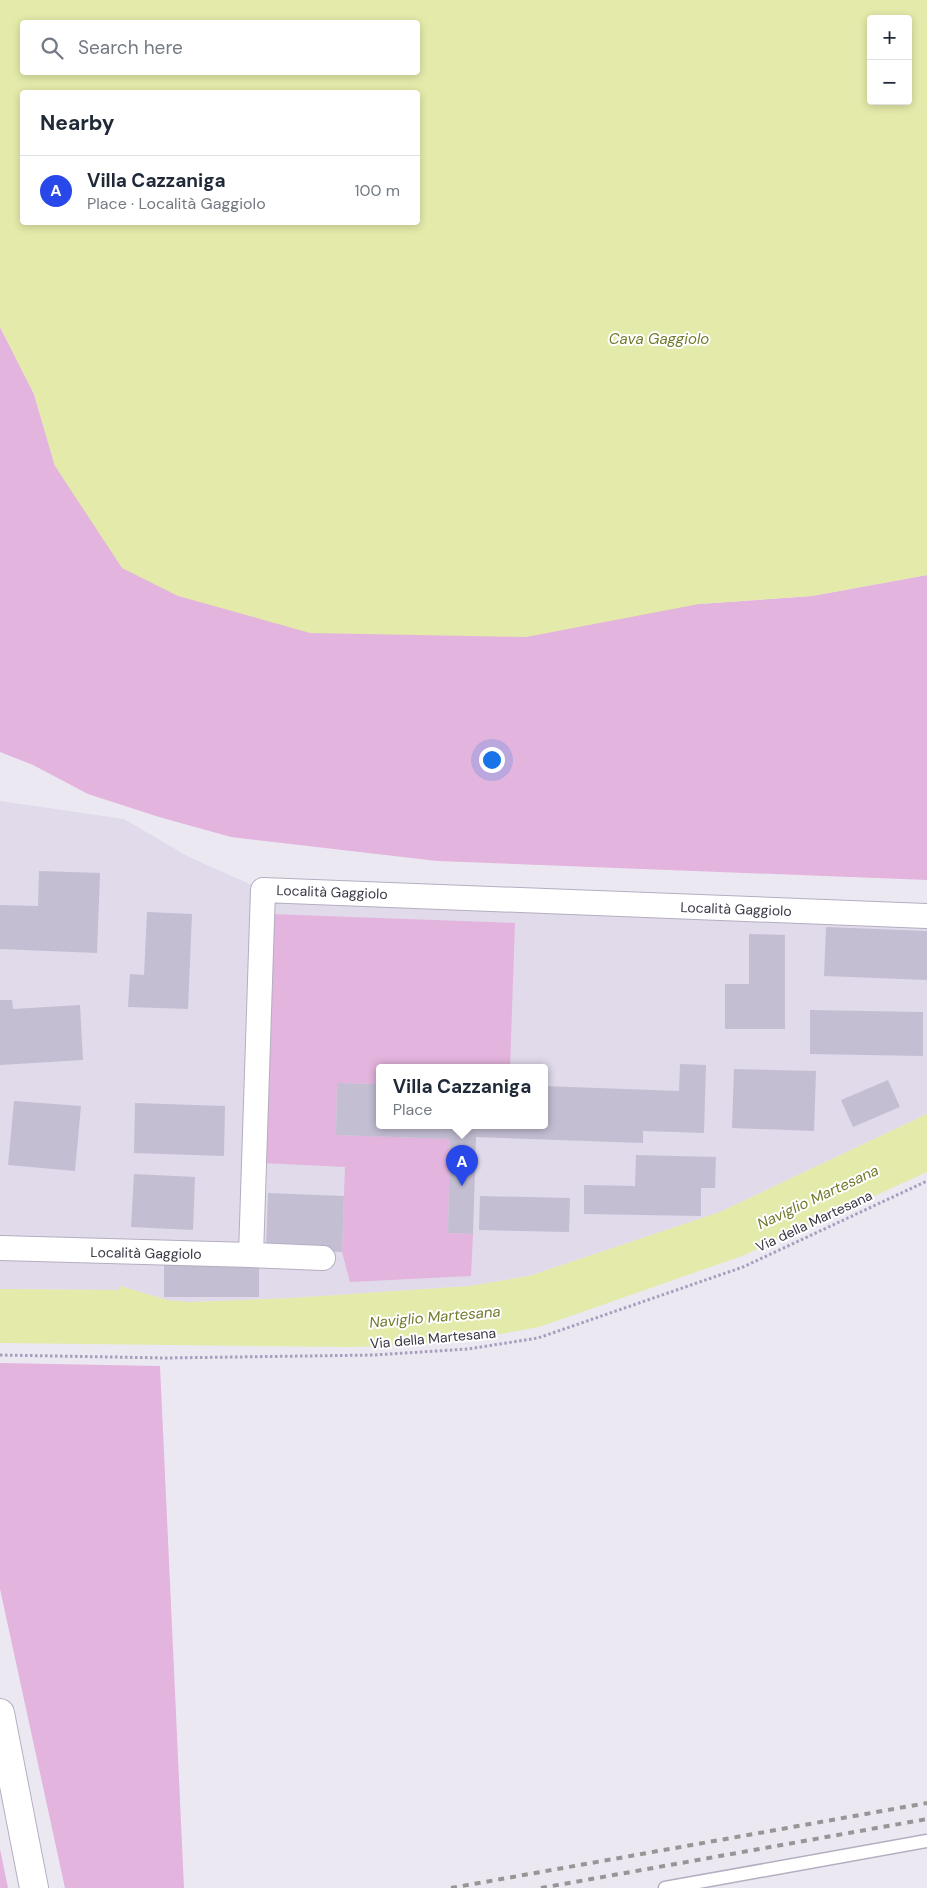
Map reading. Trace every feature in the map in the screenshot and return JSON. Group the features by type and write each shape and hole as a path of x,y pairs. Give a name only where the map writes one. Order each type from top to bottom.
{"street":[{"name":"Località Gaggiolo","path":"0,1248 250,1255 263,890 927,916"},
{"path":"250,1255 323,1258"},
{"path":"0,1713 34,1888"}],"lane":[{"path":"665,1888 927,1841"}],"path":[{"name":"Via della Martesana","path":"0,1355 166,1358 374,1355 468,1349 538,1338 743,1267 927,1181"}],"shaded area":[{"path":"0,327 34,394 55,466 699,604 812,596 927,575 927,880 437,861 231,837 159,817 88,794 33,765 0,752"},
{"path":"0,801 124,819 189,857 263,890 927,916 927,1114 720,1212 529,1276 470,1286 292,1298 190,1302 167,1300 120,1286 119,1290 0,1289"},
{"path":"269,914 515,923 510,1064 376,1064 376,1084 337,1083 336,1135 450,1139 448,1233 473,1234 471,1276 350,1282 342,1252 345,1167 262,1163"},
{"path":"0,1363 160,1366 184,1888 65,1888 0,1589"},
{"path":"0,1849 8,1888 0,1888"}],"water":[{"name":"Cava Gaggiolo","path":"0,0 927,0 927,575 812,596 699,604 526,637 310,633 178,596 122,568 55,466 34,394 0,327"},
{"name":"Naviglio Martesana","path":"927,1114 927,1172 742,1256 539,1327 478,1338 353,1347 0,1343 0,1289 119,1290 120,1286 167,1300 190,1302 292,1298 470,1286 529,1276 720,1212"}],"building":[{"path":"39,871 100,873 97,953 0,949 0,905 38,906"},
{"path":"147,912 192,914 188,1009 128,1007 130,974 144,975"},
{"path":"826,927 927,931 927,980 824,976"},
{"path":"749,934 785,935 785,1029 725,1029 725,984 749,984"},
{"path":"0,1000 12,1000 13,1009 80,1005 83,1060 0,1065"},
{"path":"810,1010 923,1012 923,1056 810,1054"},
{"path":"680,1064 706,1065 704,1133 643,1131 643,1143 476,1137 473,1234 448,1233 450,1139 336,1135 337,1083 376,1084 376,1129 548,1129 548,1086 679,1091"},
{"path":"734,1069 816,1071 814,1131 732,1128"},
{"path":"888,1080 900,1107 853,1127 841,1100"},
{"path":"14,1101 81,1106 75,1171 8,1165"},
{"path":"135,1103 225,1106 224,1156 134,1153"},
{"path":"636,1155 716,1157 715,1188 701,1188 701,1216 584,1214 584,1185 635,1186"},
{"path":"134,1174 195,1177 193,1230 131,1227"},
{"path":"268,1193 344,1196 342,1252 266,1249"},
{"path":"480,1196 570,1198 569,1232 479,1230"},
{"path":"164,1264 259,1264 259,1297 164,1297"}],"railway":[{"path":"451,1888 927,1803"},
{"path":"541,1888 927,1819"}],"place":[{"name":"Villa Cazzaniga","path":"462,1186"}]}
